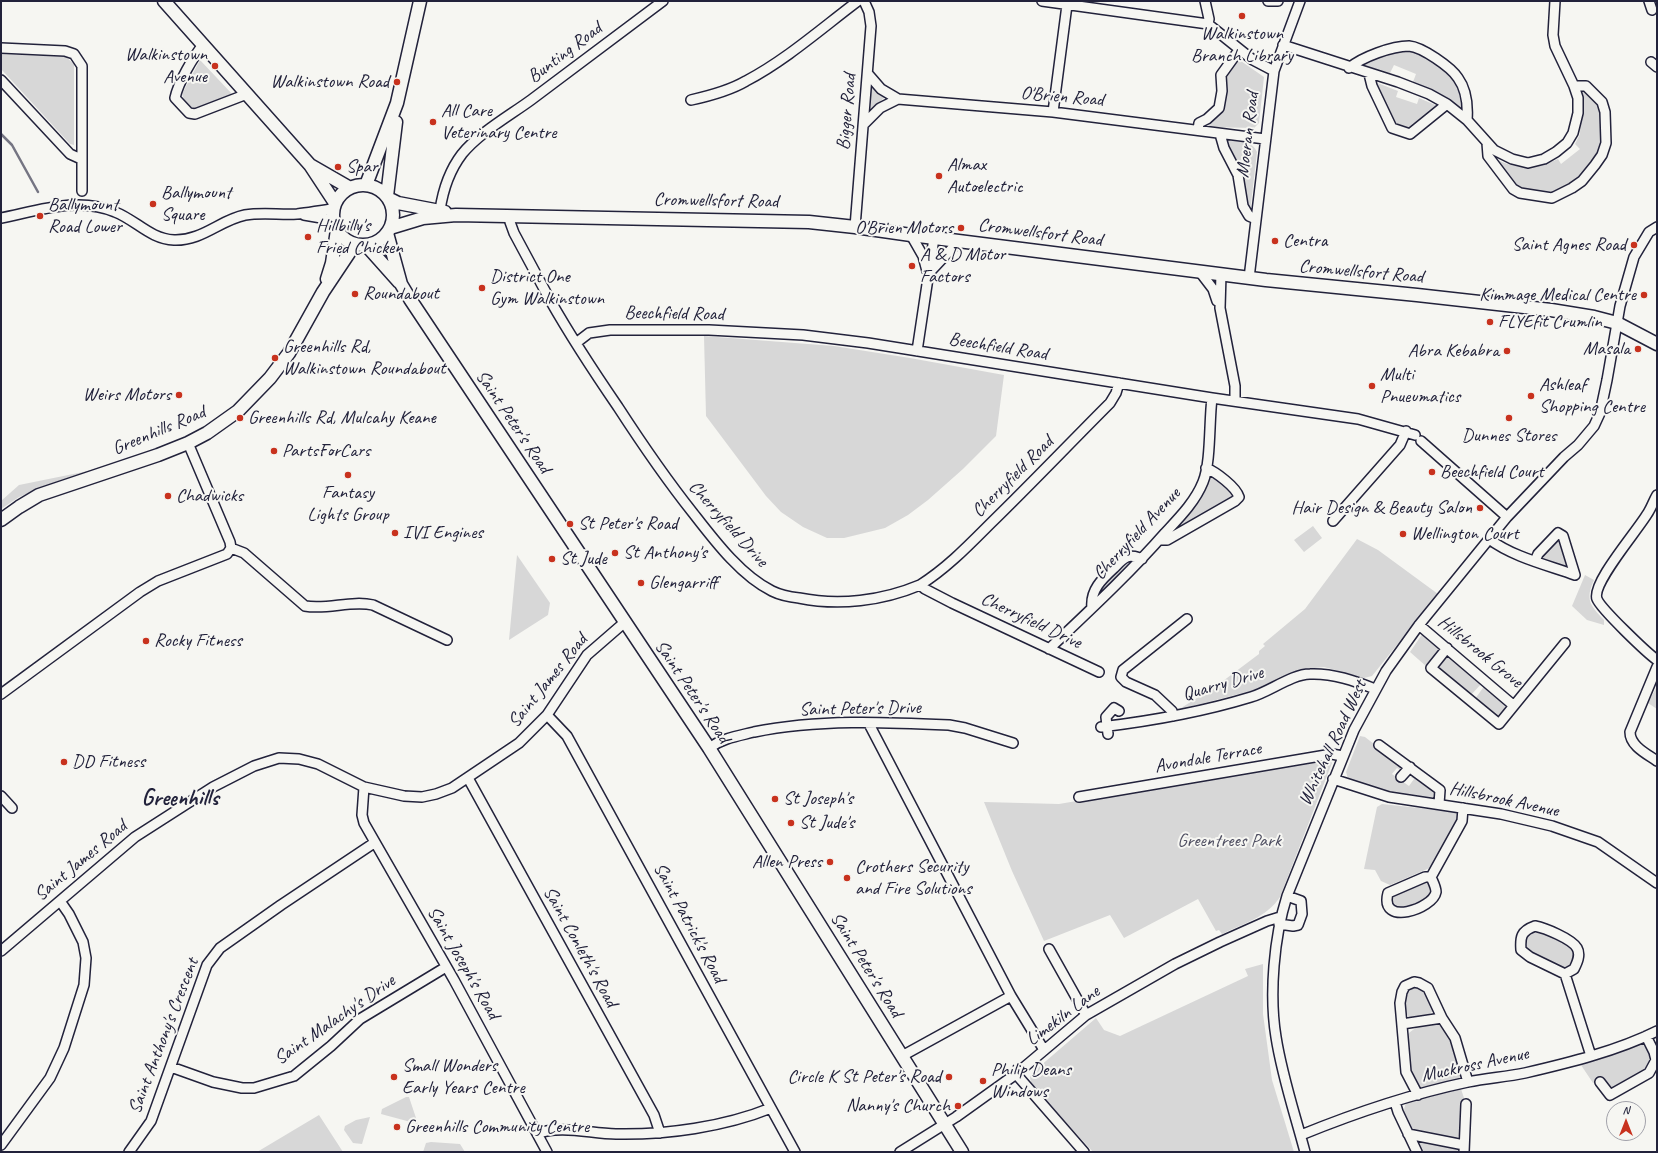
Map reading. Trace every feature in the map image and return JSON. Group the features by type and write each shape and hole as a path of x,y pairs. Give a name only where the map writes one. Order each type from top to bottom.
{"main road":[{"path":"164,1 310,165 335,216 342,236 361,244 381,239 388,231 393,213 387,197 380,190 366,185 358,185 344,192 335,216"},
{"path":"387,197 397,103 420,1"},
{"path":"366,185 397,103"},
{"path":"310,165 350,188"},
{"name":"Cromwellsfort Road","path":"387,197 398,203 440,210 456,215"},
{"name":"Cromwellsfort Road","path":"388,231 423,218 456,215 792,221 855,226 911,235 1249,278 1551,310 1594,317 1617,323 1657,344"},
{"name":"Greenhills Road","path":"323,292 332,263 335,216"},
{"name":"Saint Peter's Road","path":"388,231 402,284 412,304 709,748 962,1152"},
{"name":"Greenhills Road","path":"1,520 39,495 158,456 208,433 224,422 251,399 270,378 289,353 323,292 361,244"},
{"name":"Saint Peter's Road","path":"361,244 402,284"}],"street":[{"name":"Bunting Road","path":"440,210 442,195 448,177 456,162 466,149 663,1"},
{"path":"690,100 711,95 745,82 776,62 858,1"},
{"name":"Bigger Road","path":"855,226 871,26 869,12 864,1"},
{"path":"1042,1 1208,24 1253,60 1274,71"},
{"path":"1205,1 1209,19 1208,24"},
{"path":"1268,1 1278,1"},
{"name":"Moeran Road","path":"1249,278 1274,71 1300,1"},
{"path":"1283,45 1429,94 1447,104 1467,120 1494,150 1512,159 1528,163 1544,159 1556,152 1567,142 1573,133 1578,114 1578,98 1574,86 1555,46 1553,35 1554,1"},
{"path":"1053,112 1067,5"},
{"path":"203,44 196,54 177,91 176,98 185,110 189,114 195,114 247,94"},
{"path":"1348,68 1355,63 1393,48 1410,46 1417,48 1428,53 1458,77 1465,96 1467,120"},
{"path":"1,48 65,51 74,54 82,66 82,191"},
{"path":"1198,130 1199,123 1208,119 1219,108 1222,91 1221,75 1240,50"},
{"path":"868,74 881,89 898,99"},
{"path":"1369,74 1372,86 1392,128 1410,134 1447,104"},
{"path":"1,80 70,154 81,159"},
{"path":"1487,142 1488,156 1513,189 1537,197 1552,198 1572,188 1582,181 1595,165 1602,155 1606,143 1605,112 1602,102 1586,86 1574,86"},
{"path":"864,124 880,108 898,99"},
{"name":"O'Brien Road","path":"898,99 1053,112 1265,139"},
{"path":"1220,134 1224,148 1238,175 1244,206 1249,216 1256,219"},
{"path":"1,218 64,206 93,206 116,212 154,236 178,240 198,236 231,220 246,215 297,214 335,216"},
{"name":"Cherryfield Drive","path":"510,216 510,222 514,233 550,299 655,464 707,531 740,568 758,583 773,592 788,596 809,600 837,602 869,600 920,585 926,590 952,603 1099,672"},
{"path":"1617,323 1634,257 1649,232 1657,227"},
{"path":"911,235 924,256 928,274"},
{"path":"917,351 934,238"},
{"path":"928,274 959,241"},
{"path":"1200,272 1214,289 1220,308 1235,386 1235,400"},
{"path":"1220,308 1221,274"},
{"name":"Whitehall Road West","path":"1305,1152 1281,1061 1274,1018 1273,992 1279,920 1287,896 1342,756 1375,689 1419,625 1507,517 1564,457 1578,446 1594,426 1600,412 1617,323"},
{"name":"Beechfield Road","path":"576,342 589,333 610,330 710,330 804,335 1358,419 1414,436"},
{"name":"Cherryfield Road","path":"920,585 931,578 960,554 1042,473 1110,403 1116,393 1119,383"},
{"name":"Cherryfield Avenue","path":"1049,649 1142,559 1195,498 1204,481 1212,398"},
{"path":"1334,520 1400,445 1414,436 1507,517"},
{"path":"188,443 231,548 244,554 305,606 314,607 362,603 373,605 447,640"},
{"path":"1160,540 1167,540 1235,502 1239,497 1238,493 1212,471 1206,468"},
{"path":"1657,495 1649,511 1605,573 1596,590 1597,599 1609,614 1657,660"},
{"path":"1489,539 1500,546 1535,561 1575,575 1563,536 1558,534 1538,554 1535,561"},
{"path":"1,694 140,592 158,582 227,554 231,548"},
{"path":"1092,608 1091,601 1094,592 1102,579 1126,558 1135,556 1142,559"},
{"path":"1173,716 1172,711 1156,695 1126,682 1121,677 1124,670 1187,619"},
{"name":"Saint James Road","path":"2,947 60,901 135,837 169,813 213,787 254,766 279,758 299,759 318,764 364,788 404,796 422,797 452,788 519,743 547,715 587,655 625,622"},
{"name":"Hillsbrook Grove","path":"1419,625 1513,705 1565,643"},
{"path":"1447,648 1431,668 1499,724 1513,705"},
{"path":"1657,667 1630,732 1632,741 1642,752 1657,761"},
{"name":"Quarry Drive","path":"1119,712 1114,708 1106,717 1105,729 1173,716 1253,697 1291,680 1309,674 1332,675 1355,681 1375,689"},
{"name":"Saint Patrick's Road","path":"547,715 558,726 570,743 795,1152"},
{"name":"Saint Peter's Drive","path":"709,748 725,739 765,730 814,724 949,726 966,728 1013,743"},
{"path":"869,724 1011,996 1044,1050"},
{"path":"1379,745 1440,790 1439,804"},
{"name":"Avondale Terrace","path":"1080,797 1332,754 1342,756"},
{"path":"1402,777 1410,768"},
{"name":"Saint Conleth's Road","path":"468,778 654,1115 660,1133"},
{"name":"Hillsbrook Avenue","path":"1333,779 1377,794 1501,814 1552,826 1598,842 1657,883"},
{"name":"Saint Joseph's Road","path":"364,788 362,815 364,823 374,843 446,967 538,1133 547,1152"},
{"path":"1,796 12,808"},
{"path":"1431,877 1426,876 1388,893 1386,899 1387,905 1391,910 1402,913 1429,903 1436,893 1431,877 1462,821 1463,808"},
{"name":"Saint Anthony's Crescent","path":"129,1152 151,1121 207,965 220,948 281,904 374,843"},
{"path":"1279,920 1293,926 1298,925 1302,914 1301,901 1287,896"},
{"path":"1,1145 50,1078 64,1048 84,985 86,958 83,942 69,914 60,901"},
{"name":"Limekiln Lane","path":"900,1152 944,1125 1016,1074 1086,1015 1176,964 1220,942 1267,921 1279,920"},
{"path":"1565,974 1574,970 1579,958 1577,948 1570,942 1544,928 1535,926 1524,932 1520,940 1521,950 1530,957 1565,974 1591,1056"},
{"path":"1049,949 1086,1015"},
{"name":"Saint Malachy's Drive","path":"170,1067 213,1082 242,1088 254,1088 294,1076 331,1046 360,1019 446,967"},
{"path":"1418,1095 1406,1072 1400,1003 1405,986 1414,982 1428,988 1442,1018 1454,1038 1468,1082"},
{"path":"902,1056 1011,996"},
{"path":"1402,1024 1442,1018"},
{"name":"Muckross Avenue","path":"1301,1135 1334,1122 1418,1095 1468,1082 1524,1073 1591,1056 1657,1031"},
{"path":"1600,1082 1610,1095 1649,1072 1656,1060 1654,1052 1646,1036"},
{"path":"1016,1074 1084,1152"},
{"path":"1395,1102 1417,1152"},
{"path":"1408,1134 1464,1148 1466,1104"},
{"path":"538,1133 556,1130 615,1134 660,1133 690,1130 719,1124 771,1108"}],"green space":[{"path":"1412,49 1440,64 1452,75 1460,89 1465,107 1462,109 1441,94 1413,82 1416,74 1394,65 1389,75 1362,66 1379,55 1399,50"},
{"path":"1,54 66,57 74,64 74,145 70,144 1,69"},
{"path":"1238,59 1264,77 1259,123 1254,128 1207,127 1218,115 1224,105 1225,94 1223,78"},
{"path":"200,60 233,95 195,109 185,103 182,94"},
{"path":"1375,82 1398,91 1396,97 1417,104 1419,98 1440,107 1411,130 1399,130 1391,120"},
{"path":"871,85 885,97 870,111"},
{"path":"1582,89 1602,107 1604,137 1600,152 1583,172 1567,186 1548,193 1518,187 1502,171 1494,158 1510,165 1526,167 1541,165 1558,159 1561,164 1580,149 1575,144 1580,134"},
{"path":"1225,140 1248,143 1255,148 1257,152 1250,212"},
{"path":"704,336 834,346 1004,375 996,436 963,469 928,500 908,515 885,528 844,538 827,538 803,527 781,512 766,496 706,416"},
{"path":"98,469 61,480 19,497 1,509 1,501 19,485"},
{"path":"1210,476 1213,476 1226,485 1233,494 1229,502 1173,533 1200,499 1208,484"},
{"path":"1313,526 1322,538 1304,552 1294,540"},
{"path":"1357,539 1378,550 1438,594 1372,676 1364,678 1324,667 1298,670 1254,690 1178,710 1219,684 1259,654 1259,651 1265,646 1263,644 1305,609"},
{"path":"1559,540 1561,541 1568,566 1567,568 1546,561 1543,557 1543,554"},
{"path":"517,555 550,603 548,615 509,640"},
{"path":"1129,559 1135,561 1095,599 1097,591"},
{"path":"1585,575 1594,580 1591,587 1590,602 1604,620 1604,625 1587,620 1572,606"},
{"path":"1423,633 1442,649 1427,667 1410,652"},
{"path":"1448,654 1482,683 1471,695 1436,671 1437,666"},
{"path":"1485,685 1505,705 1504,712 1499,718 1475,699"},
{"path":"1657,686 1657,709 1648,703"},
{"path":"1360,736 1365,737 1402,766 1402,771 1397,768 1392,774 1409,786 1414,779 1411,777 1414,775 1435,791 1435,798 1431,800 1387,792 1363,786 1348,778 1346,772"},
{"name":"Greentrees Park","path":"1329,759 1332,763 1280,897 1275,904 1261,915 1222,934 1219,930 1216,931 1198,899 1124,938 1110,915 1044,941 1012,871 984,802 1059,804"},
{"path":"1382,804 1455,812 1460,816 1432,867 1390,885 1381,881 1375,870 1364,869 1377,807"},
{"path":"1423,882 1428,883 1432,889 1432,893 1425,902 1402,910 1391,906 1391,895"},
{"path":"1538,930 1571,947 1575,956 1572,966 1562,969 1528,952 1525,944 1526,938 1531,932"},
{"path":"1263,964 1263,1014 1272,1080 1294,1152 1093,1152 1031,1084 1030,1077 1032,1073 1096,1018 1104,1030 1120,1036 1248,976 1245,969"},
{"path":"1417,987 1424,990 1431,1003 1433,1011 1426,1017 1409,1017 1404,1011 1405,996 1412,989"},
{"path":"1430,1023 1441,1026 1449,1035 1461,1079 1422,1090 1409,1069 1407,1035 1417,1027"},
{"path":"1637,1043 1645,1046 1649,1053 1650,1057 1646,1069 1615,1087 1607,1089 1600,1081 1593,1083 1579,1062"},
{"path":"1461,1089 1465,1101 1461,1135 1454,1139 1416,1132 1409,1126 1404,1115 1406,1103"},
{"path":"406,1097 409,1097 418,1124 381,1114 382,1109"},
{"path":"319,1115 343,1152 257,1152"},
{"path":"370,1117 362,1144 353,1143 344,1130 345,1126 356,1120"},
{"path":"1422,1140 1458,1148 1460,1152 1421,1152 1418,1144"},
{"path":"426,1143 460,1144 465,1152 423,1152"}],"waterway":[{"path":"1,134 12,145 38,192"}],"place":[{"name":"Walkinstown Branch Library","path":"1242,16"},
{"name":"Walkinstown Avenue","path":"215,66"},
{"name":"Walkinstown Road","path":"397,82"},
{"name":"All Care Veterinary Centre","path":"433,122"},
{"name":"Spar","path":"338,167"},
{"name":"Almax Autoelectric","path":"939,176"},
{"name":"Ballymount Square","path":"153,204"},
{"name":"Ballymount Road Lower","path":"40,216"},
{"name":"O'Brien Motors","path":"961,228"},
{"name":"Hillbilly's Fried Chicken","path":"308,237"},
{"name":"Centra","path":"1275,241"},
{"name":"Saint Agnes Road","path":"1634,245"},
{"name":"A & D Motor Factors","path":"912,266"},
{"name":"District One Gym Walkinstown","path":"482,288"},
{"name":"Roundabout","path":"355,294"},
{"name":"Kimmage Medical Centre","path":"1644,295"},
{"name":"FLYEfit Crumlin","path":"1490,322"},
{"name":"Masala","path":"1638,349"},
{"name":"Abra Kebabra","path":"1507,351"},
{"name":"Greenhills Rd, Walkinstown Roundabout","path":"275,358"},
{"name":"Multi Pnueumatics","path":"1372,386"},
{"name":"Weirs Motors","path":"179,395"},
{"name":"Ashleaf Shopping Centre","path":"1531,396"},
{"name":"Greenhills Rd, Mulcahy Keane","path":"240,418"},
{"name":"Dunnes Stores","path":"1509,418"},
{"name":"PartsForCars","path":"274,451"},
{"name":"Beechfield Court","path":"1432,472"},
{"name":"Fantasy Lights Group","path":"348,475"},
{"name":"Chadwicks","path":"168,496"},
{"name":"Hair Design & Beauty Salon","path":"1480,508"},
{"name":"St Peter's Road","path":"570,524"},
{"name":"IVI Engines","path":"395,533"},
{"name":"Wellington Court","path":"1403,534"},
{"name":"St Anthony's","path":"615,553"},
{"name":"St Jude","path":"552,559"},
{"name":"Glengarriff","path":"641,583"},
{"name":"Rocky Fitness","path":"146,641"},
{"name":"DD Fitness","path":"64,762"},
{"name":"St Joseph's","path":"775,799"},
{"name":"St Jude's","path":"791,823"},
{"name":"Allen Press","path":"830,862"},
{"name":"Crothers Security and Fire Solutions","path":"847,878"},
{"name":"Small Wonders Early Years Centre","path":"394,1077"},
{"name":"Circle K St Peter's Road","path":"949,1077"},
{"name":"Philip Deans Windows","path":"983,1081"},
{"name":"Nanny's Church","path":"958,1106"},
{"name":"Greenhills Community Centre","path":"397,1127"}],"district":[{"name":"Greenhills","path":"180,799"}]}
